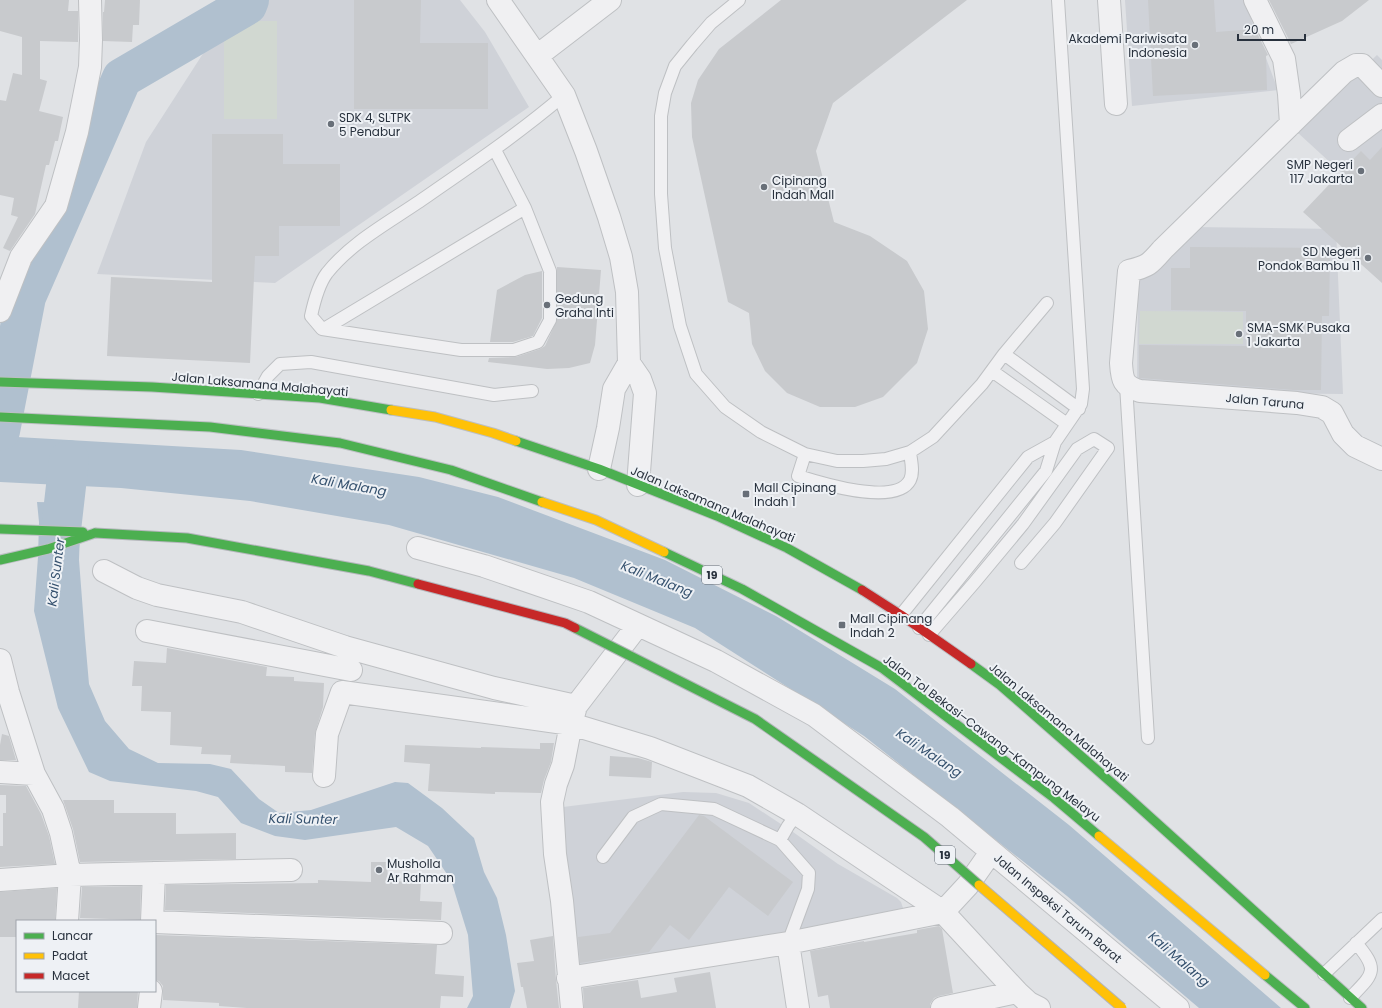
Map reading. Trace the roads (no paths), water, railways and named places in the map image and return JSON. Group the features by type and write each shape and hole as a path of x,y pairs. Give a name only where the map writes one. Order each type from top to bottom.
{"main road":[{"name":"Jalan Laksamana Malahayati","path":"0,382 152,387 320,398 435,417 492,433 599,469 717,516 787,548 851,583 901,615 1000,685 1129,798 1362,1008"},
{"name":"Jalan Tol Bekasi–Cawang–Kampung Melayu","path":"0,417 210,427 340,443 451,470 596,520 742,589 882,668 1054,798 1305,1008"},
{"name":"19","path":"0,529 186,538 369,571 565,623 755,719 924,837 1122,1008"},
{"path":"0,560 38,552 95,533"}],"street":[{"path":"0,311 21,257 56,206 77,132 90,67 90,0"},
{"path":"498,0 564,95 586,150 609,217 621,258 627,292 629,363 614,389 608,428 599,469"},
{"path":"537,56 610,0"},
{"path":"1109,0 1116,104"},
{"path":"1255,0 1284,59 1289,94 1291,124"},
{"path":"1126,385 1122,376 1122,363 1129,271 1144,268 1153,261 1163,249 1344,72 1356,65 1362,65 1382,86"},
{"path":"1349,140 1382,115"},
{"path":"629,363 640,379 645,393 638,485"},
{"name":"Jalan Taruna","path":"1126,385 1132,389 1140,391 1290,402 1322,407 1332,413 1343,434 1355,446 1382,459"},
{"path":"418,548 484,566 589,602 716,661 814,715 950,817 992,852"},
{"path":"104,571 137,588 157,595 242,612 303,634 494,688 574,715 650,748 748,786 797,814 943,912 1017,992 1028,1003 1039,1008"},
{"path":"572,1008 562,901 555,854 552,802 556,784 563,765 574,715 638,625"},
{"path":"146,631 351,670"},
{"path":"324,776 327,734 351,670 367,653"},
{"path":"0,660 8,692 34,774 53,809 61,833 70,874 67,920"},
{"path":"342,692 574,715"},
{"path":"0,772 34,774"},
{"name":"Jalan Inspeksi Tarum Barat","path":"943,912 968,885 992,852 1178,1008"},
{"path":"0,880 70,874 291,870"},
{"path":"152,920 154,873"},
{"path":"568,978 788,943 943,912"},
{"path":"156,922 441,933"},
{"path":"788,943 798,1008"},
{"path":"149,1008 151,992"},
{"path":"942,1008 1017,992"}],"lane":[{"path":"739,0 711,23 675,66 665,93 661,116 661,194 665,248 680,326 696,374 725,407 761,432 805,454 837,461 863,461 886,459 910,452 933,437 982,384 1004,354 1047,303"},
{"path":"924,632 1046,471 1055,442 1081,404 1083,389 1058,0"},
{"path":"495,150 525,208 550,271 550,320 538,342 514,350 461,350 322,329 311,316 315,299 327,274 353,247 495,150 532,123 564,95"},
{"path":"324,329 525,208"},
{"path":"1004,354 1078,409"},
{"path":"258,394 268,376 280,364 311,362 494,395 532,391"},
{"path":"992,371 1067,424"},
{"path":"1126,385 1148,738"},
{"path":"924,632 974,583 1023,524 1077,449 1094,439 1108,448 1055,522 1022,563"},
{"path":"901,615 1028,457 1055,442"},
{"path":"805,454 798,476 830,486 862,491 886,492 903,487 910,480 912,471 910,452"},
{"path":"603,857 632,817 661,804 714,809 780,840 809,873 808,889 788,943"},
{"path":"780,840 797,814"},
{"path":"1324,974 1382,919"},
{"path":"1350,998 1368,979 1371,973 1372,965 1366,954 1356,943"}],"water":[{"name":"Kali Malang","path":"0,436 241,450 419,477 498,497 665,560 776,616 895,689 1069,825 1281,1008 1199,1008 1067,896 864,736 695,628 574,578 389,525 250,501 121,488 0,482"},
{"path":"37,502 81,503 79,560 89,684 105,721 129,749 158,763 210,764 231,769 259,799 279,813 311,810 395,782 408,783 442,808 474,838 484,872 497,898 506,935 515,991 510,1008 467,1008 473,996 468,935 451,880 428,846 396,827 305,840 275,836 241,823 218,797 196,791 110,781 89,772 58,708 34,611 39,522"}],"waterway":[{"path":"0,431 26,297 122,78 247,5 249,0"},
{"name":"Kali Sunter","path":"58,556 69,460"}],"place":[{"name":"Akademi Pariwisata Indonesia","path":"1195,45"},
{"name":"SDK 4, SLTPK 5 Penabur","path":"331,124"},
{"name":"SMP Negeri 117 Jakarta","path":"1361,171"},
{"name":"Cipinang Indah Mall","path":"764,187"},
{"name":"SD Negeri Pondok Bambu 11","path":"1368,258"},
{"name":"Gedung Graha Inti","path":"547,305"},
{"name":"SMA-SMK Pusaka 1 Jakarta","path":"1239,334"},
{"name":"Mall Cipinang Indah 1","path":"746,494"},
{"name":"Mall Cipinang Indah 2","path":"842,625"},
{"name":"Musholla Ar Rahman","path":"379,870"}]}
